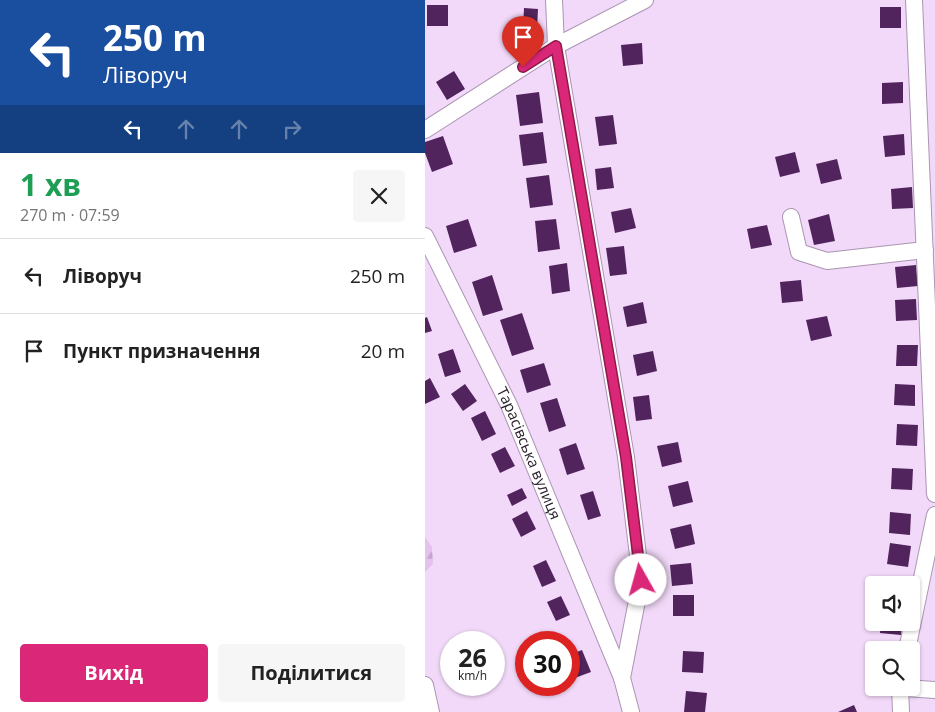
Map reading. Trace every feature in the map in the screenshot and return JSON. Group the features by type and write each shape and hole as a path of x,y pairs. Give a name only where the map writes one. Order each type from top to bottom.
{"street":[{"name":"Тарасівська вулиця","path":"554,0 556,46 626,457 641,580 622,678"},
{"path":"425,130 556,46 645,0"},
{"path":"914,0 925,250 932,324 935,494"},
{"path":"791,217 799,252 827,261 925,250"},
{"name":"Тарасівська вулиця","path":"425,236 509,405 622,678 631,712"},
{"path":"909,641 935,515"},
{"path":"425,685 431,712"},
{"path":"920,689 935,690"},
{"path":"900,696 901,712"}],"green space":[{"path":"425,537 432,547 433,564 425,572"}],"building":[{"path":"427,5 448,5 448,26 427,26"},
{"path":"880,7 901,7 901,28 880,28"},
{"path":"524,8 538,9 537,29 523,28"},
{"path":"642,43 643,64 623,66 621,45"},
{"path":"454,71 465,89 447,100 436,82"},
{"path":"903,82 903,103 882,104 882,83"},
{"path":"539,92 543,123 520,126 516,95"},
{"path":"613,115 617,144 599,146 595,117"},
{"path":"543,132 547,163 523,166 519,135"},
{"path":"904,134 905,155 885,157 883,136"},
{"path":"443,136 453,164 432,172 425,153 425,142"},
{"path":"795,152 800,172 780,177 775,157"},
{"path":"837,159 842,179 821,184 816,164"},
{"path":"611,167 614,188 597,190 595,169"},
{"path":"549,175 553,205 530,208 526,178"},
{"path":"912,187 913,208 892,209 891,189"},
{"path":"631,208 636,228 615,233 611,212"},
{"path":"829,214 835,241 814,245 808,220"},
{"path":"468,219 477,246 454,253 446,226"},
{"path":"556,219 560,249 538,252 535,221"},
{"path":"767,225 772,245 751,249 747,229"},
{"path":"624,246 627,274 610,276 606,248"},
{"path":"567,263 570,291 552,294 549,266"},
{"path":"916,265 918,286 897,288 895,267"},
{"path":"492,275 503,310 483,316 472,282"},
{"path":"801,280 803,301 782,303 780,282"},
{"path":"916,299 917,320 896,321 895,300"},
{"path":"643,302 647,323 627,327 623,307"},
{"path":"522,313 534,349 512,356 500,320"},
{"path":"827,316 832,336 811,341 806,320"},
{"path":"427,317 432,331 425,333 425,318"},
{"path":"897,345 918,345 917,366 896,366"},
{"path":"453,349 461,372 445,377 438,354"},
{"path":"653,351 657,371 637,376 633,355"},
{"path":"544,363 551,385 527,393 520,370"},
{"path":"430,378 440,397 425,404 425,381"},
{"path":"465,384 477,401 463,411 451,394"},
{"path":"895,384 915,385 915,406 894,405"},
{"path":"649,395 652,419 636,421 633,397"},
{"path":"557,398 566,426 549,432 540,403"},
{"path":"485,411 496,434 482,441 471,418"},
{"path":"897,424 918,425 917,446 896,445"},
{"path":"678,442 682,462 662,467 657,446"},
{"path":"576,443 585,469 567,475 559,449"},
{"path":"505,447 515,466 500,473 491,454"},
{"path":"892,468 913,469 912,490 891,489"},
{"path":"688,481 693,502 673,507 668,486"},
{"path":"522,488 527,498 512,506 507,495"},
{"path":"593,491 601,516 588,520 580,495"},
{"path":"527,511 536,529 521,537 512,519"},
{"path":"890,512 911,514 910,535 889,533"},
{"path":"691,524 695,544 675,549 670,529"},
{"path":"890,543 911,546 908,567 887,564"},
{"path":"546,560 556,581 542,587 533,566"},
{"path":"691,563 693,584 672,586 670,565"},
{"path":"673,595 694,595 694,616 673,616"},
{"path":"561,596 570,615 556,621 547,602"},
{"path":"880,631 901,631 901,635 880,633"},
{"path":"582,650 591,672 580,676 580,651"},
{"path":"683,651 704,652 703,673 682,672"},
{"path":"686,691 707,693 705,712 684,712"},
{"path":"854,705 857,712 838,712"}],"route":[{"path":"523,67 556,46 626,457 641,580"}]}
